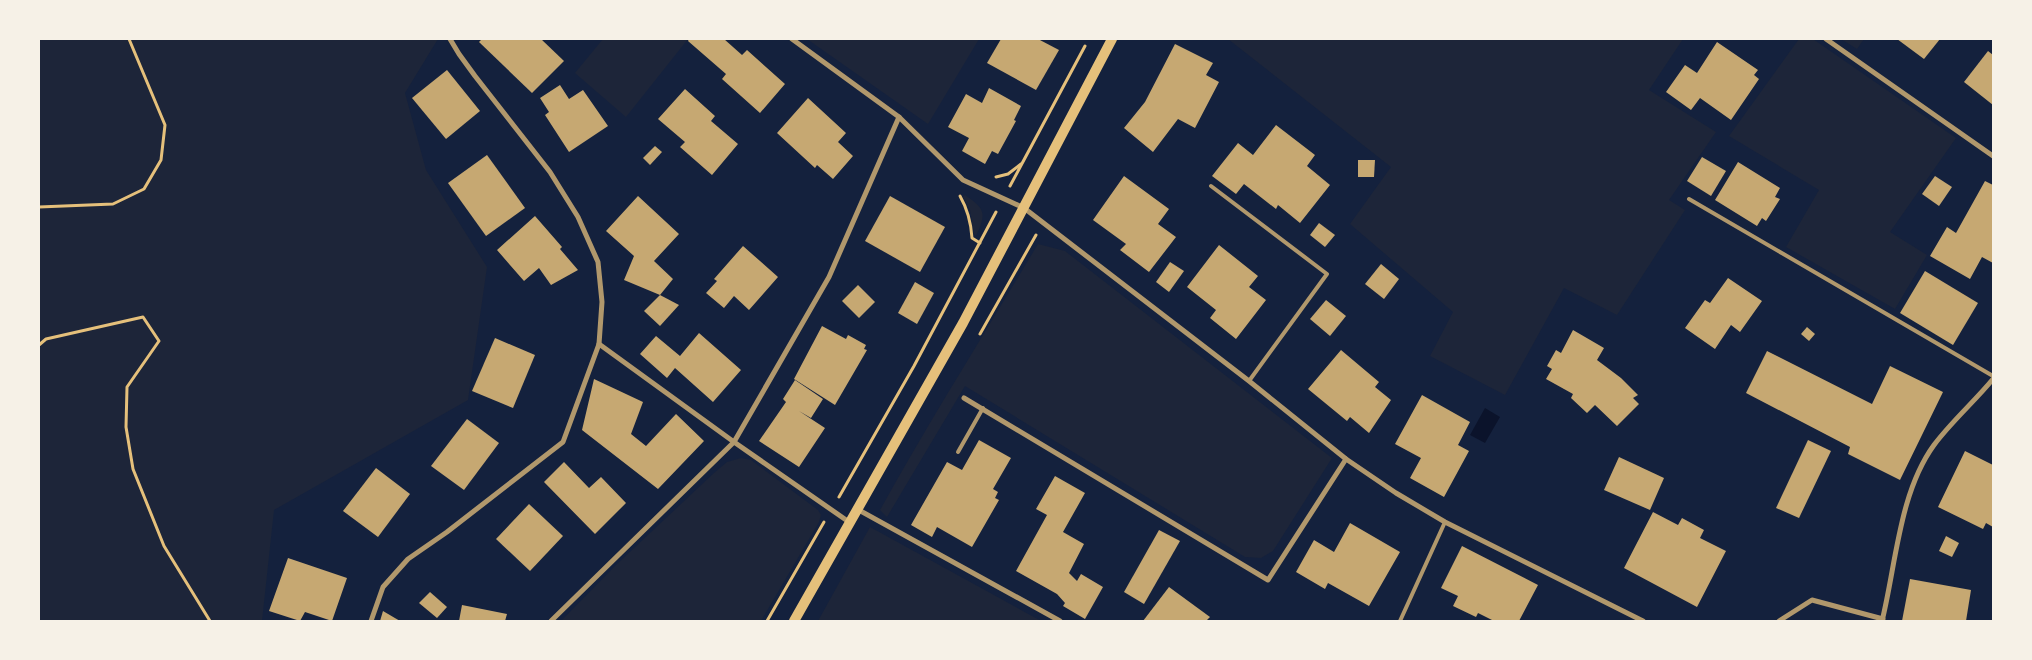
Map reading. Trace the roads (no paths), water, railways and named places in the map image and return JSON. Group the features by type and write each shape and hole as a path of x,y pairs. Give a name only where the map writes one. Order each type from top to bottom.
{"main road":[{"path":"794,621 963,323 1112,39"}],"street":[{"path":"371,621 383,587 408,559 448,532 563,442 599,344 602,302 598,262 578,217 550,172 458,54 450,39"},
{"path":"792,39 899,117 963,180 1024,208 1249,381 1346,460 1396,494 1445,522 1644,621"},
{"path":"1826,39 1993,156"},
{"path":"550,621 734,442 829,277 899,117"},
{"path":"599,344 734,442 849,522"},
{"path":"1779,621 1812,600 1882,620 1904,515 1917,477 1934,446 1993,378"},
{"path":"964,398 1268,580 1346,460"},
{"path":"857,509 1060,621"}],"lane":[{"path":"1212,186 1327,274 1249,381"},
{"path":"1689,199 1993,378"},
{"path":"958,452 983,408"},
{"path":"1400,621 1445,522"}]}
